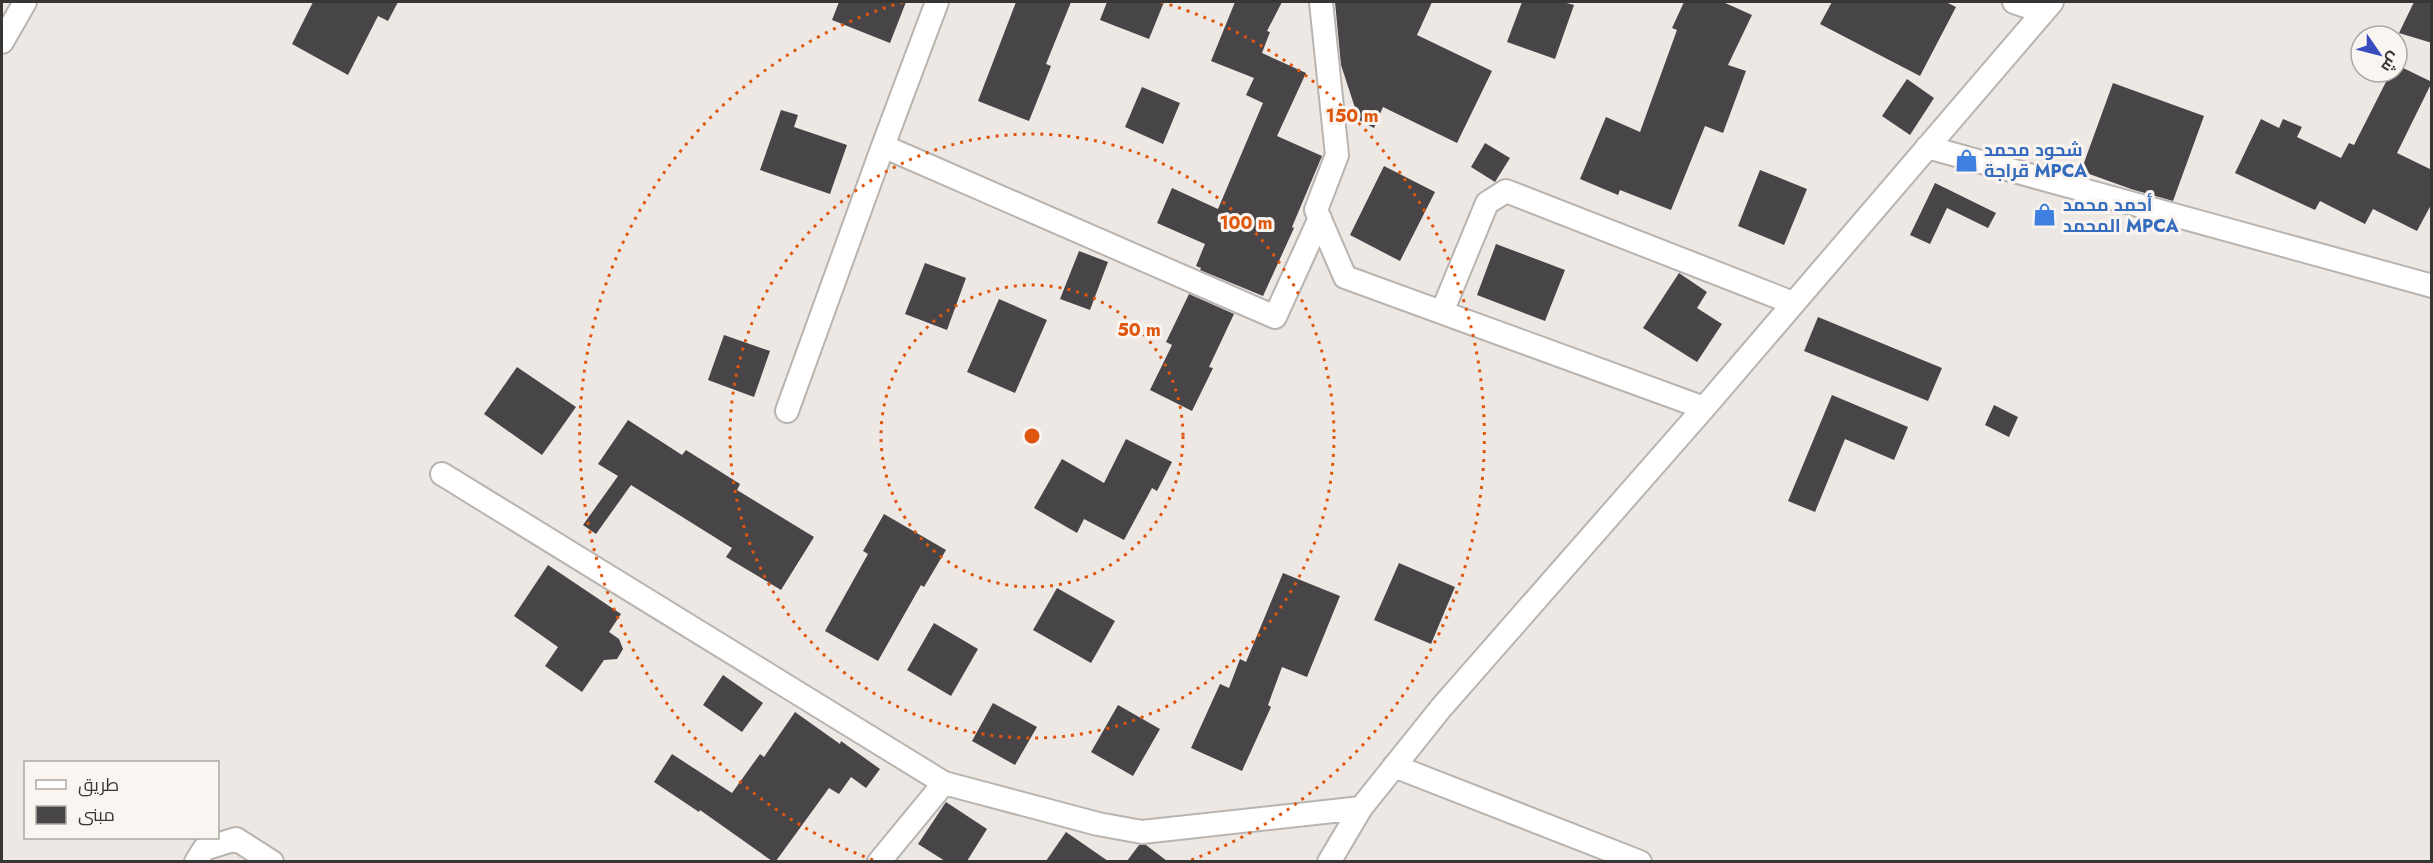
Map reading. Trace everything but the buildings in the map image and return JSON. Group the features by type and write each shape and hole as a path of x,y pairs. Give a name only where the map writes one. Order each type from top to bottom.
{"street":[{"path":"2,42 25,2"},
{"path":"787,411 937,2"},
{"path":"1321,2 1337,155 1316,210 1345,277 1704,408"},
{"path":"2014,2 2047,7"},
{"path":"1329,861 1361,808 1441,708 1704,408 2047,7"},
{"path":"883,146 1275,317 1320,218"},
{"path":"1927,147 2432,286"},
{"path":"1442,312 1487,203 1506,191 1793,303"},
{"path":"442,474 944,783 1098,824 1142,832 1361,808"},
{"path":"1394,766 1640,861"},
{"path":"879,861 944,783"},
{"path":"196,861 204,849 236,838 272,861"}],"place":[{"name":"شحود محمد قراجة MPCA","path":"1966,160"},
{"name":"أحمد محمد المحمد MPCA","path":"2045,215"}]}
